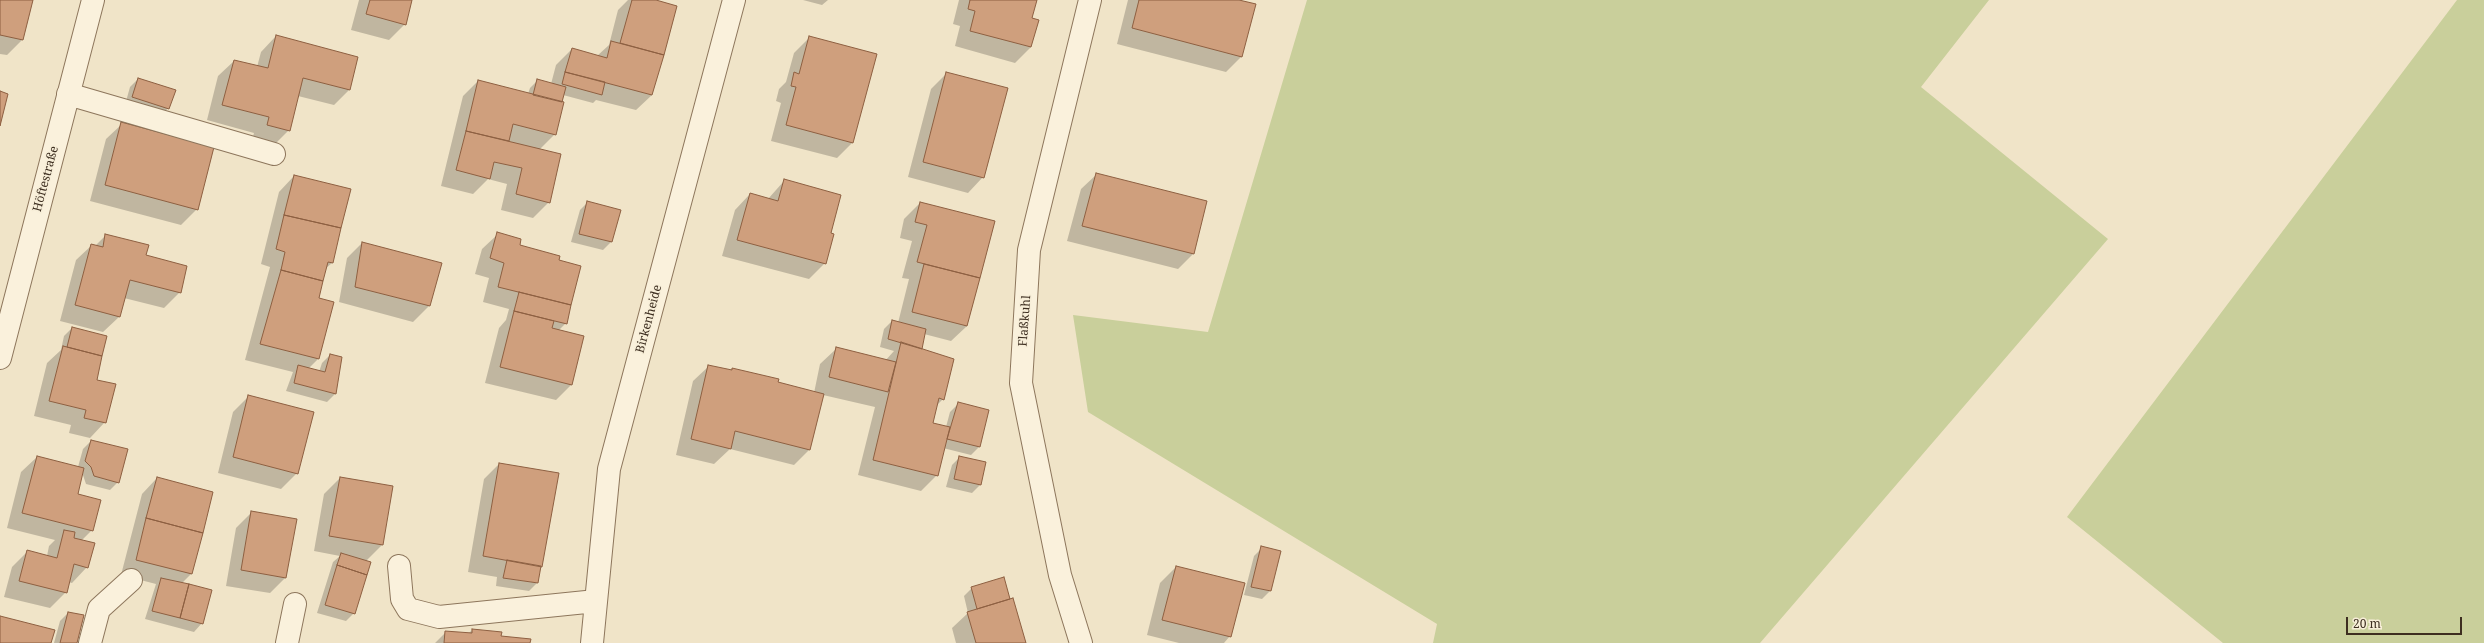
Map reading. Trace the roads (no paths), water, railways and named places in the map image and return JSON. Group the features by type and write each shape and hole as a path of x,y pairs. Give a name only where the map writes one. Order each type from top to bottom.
{"street":[{"name":"Höftestraße","path":"0,358 93,0"},
{"name":"Birkenheide","path":"592,643 608,469 734,0"},
{"name":"Flaßkuhl","path":"1081,643 1060,575 1021,383 1029,250 1090,0"},
{"path":"68,94 274,154"},
{"path":"399,566 402,599 408,609 439,617 596,601"},
{"path":"90,643 99,609 131,580"},
{"path":"287,643 295,604"}]}
